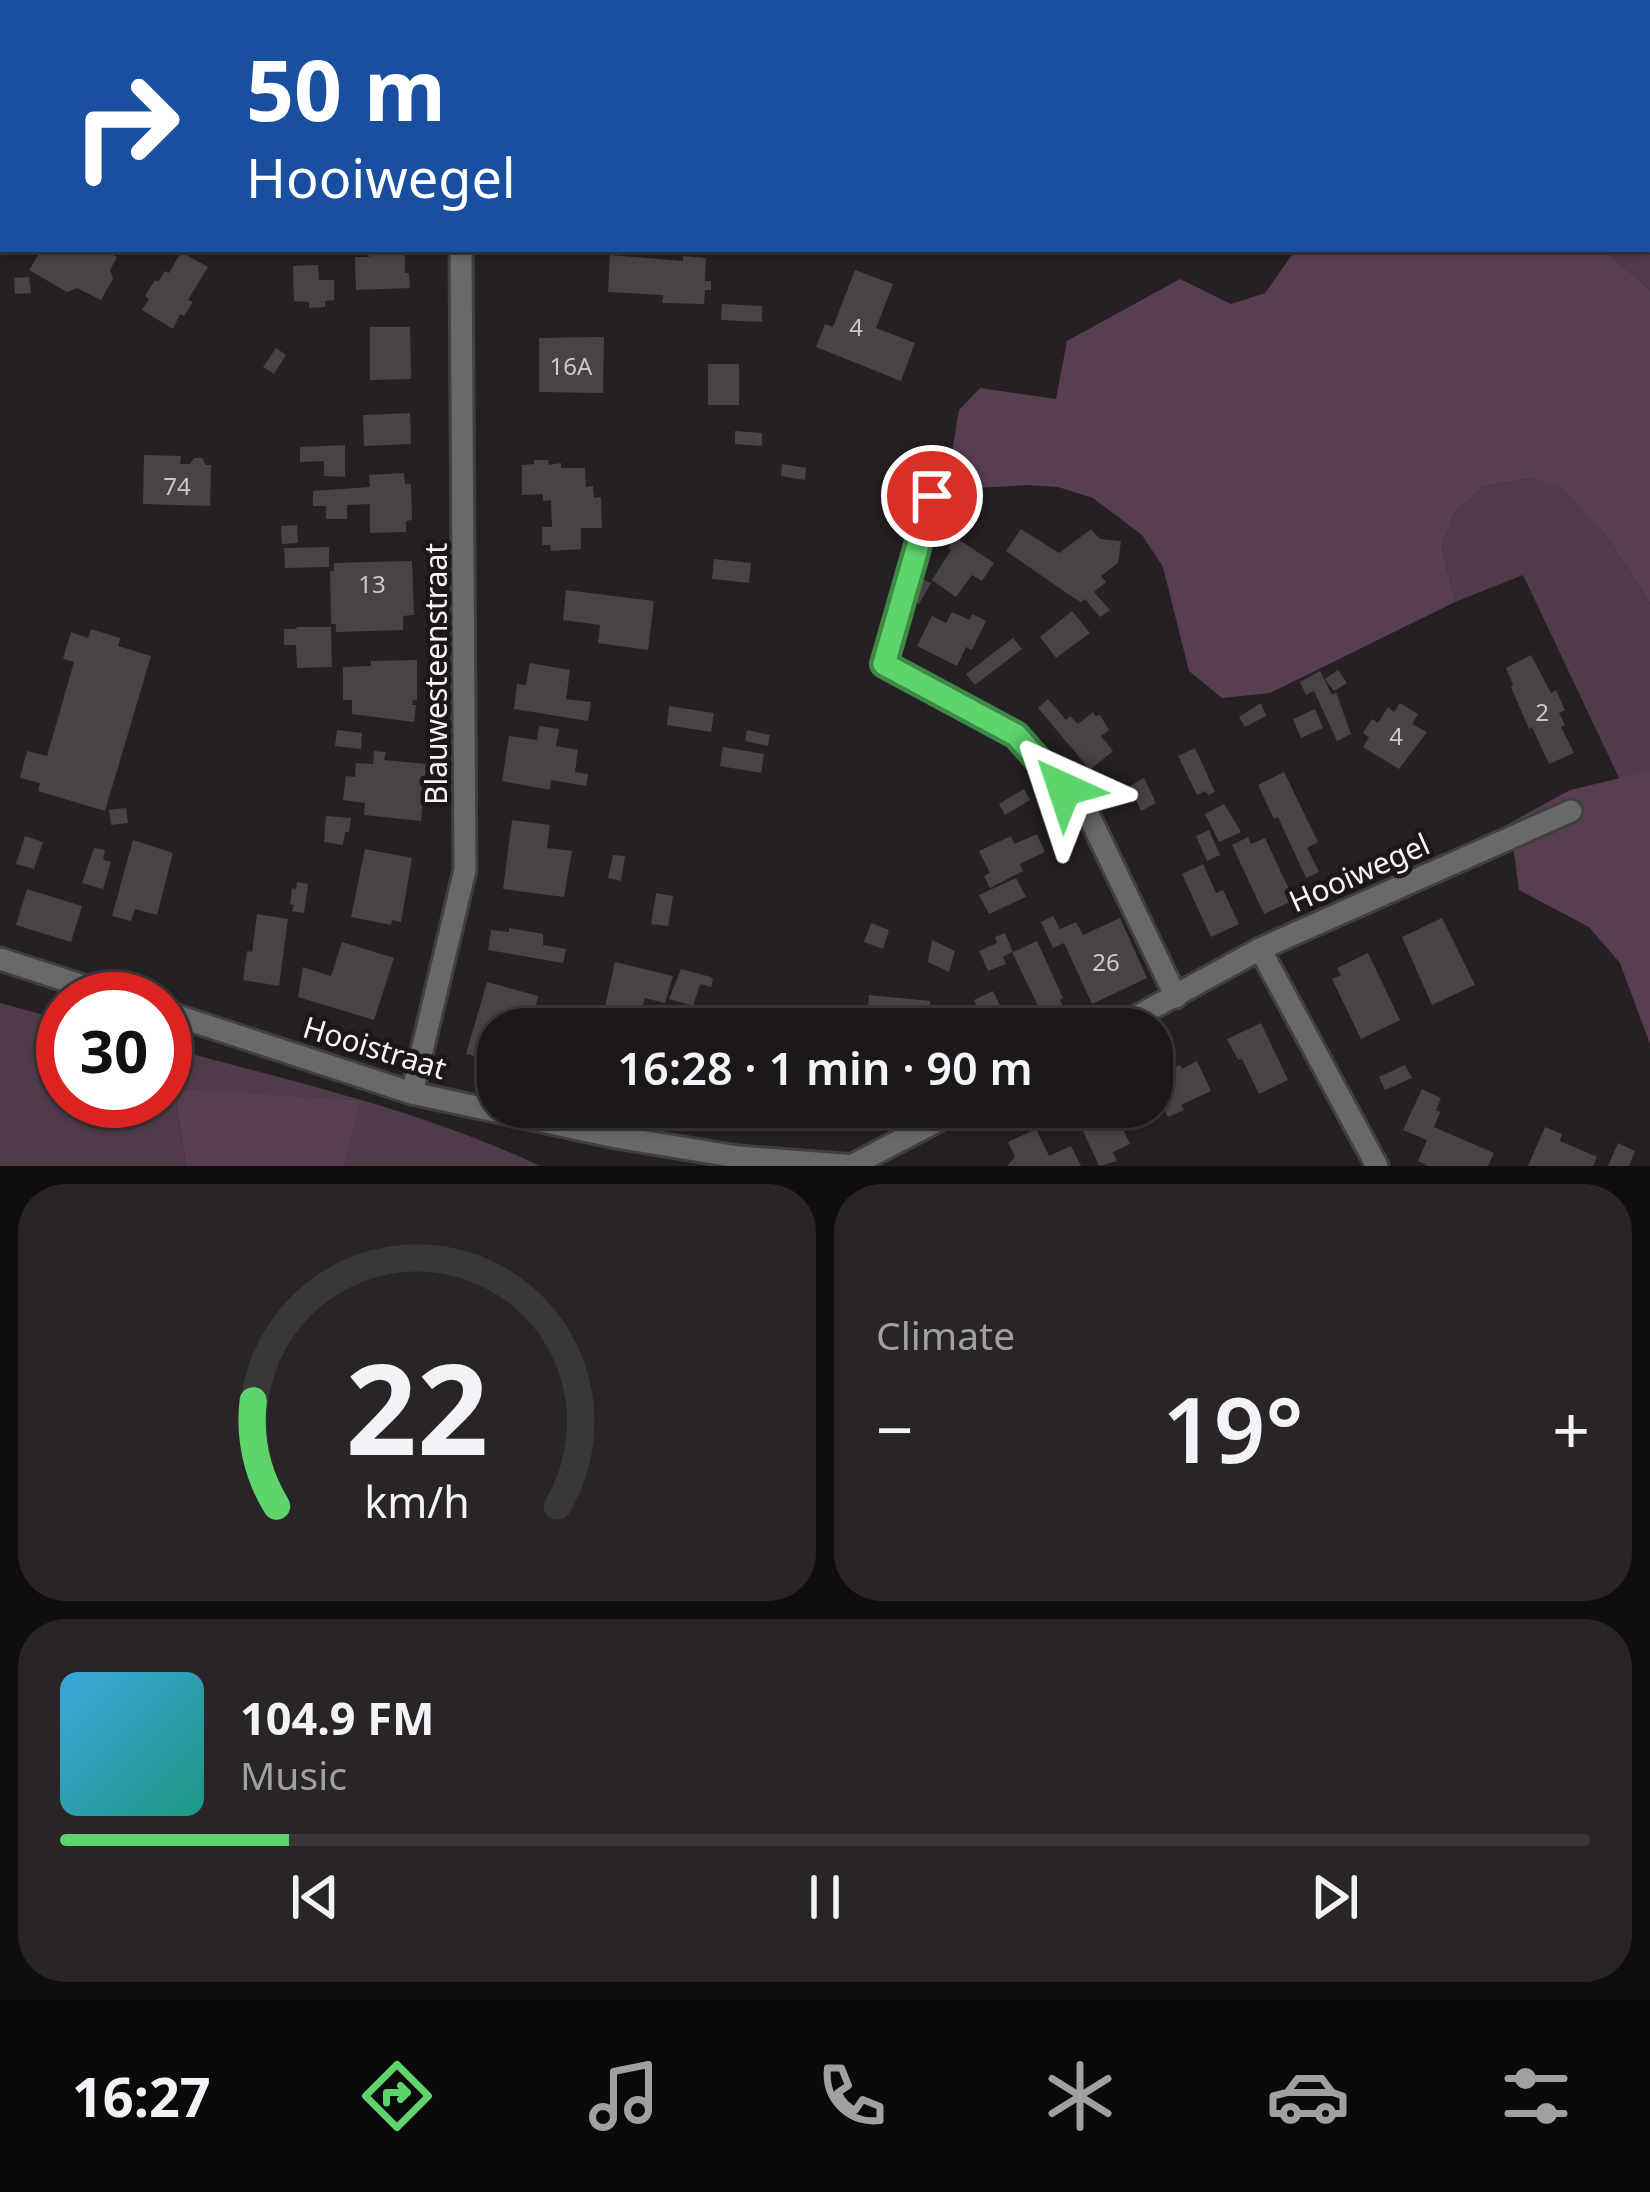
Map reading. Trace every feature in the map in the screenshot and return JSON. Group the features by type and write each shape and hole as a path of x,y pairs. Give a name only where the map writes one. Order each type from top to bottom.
{"street":[{"name":"Blauwesteenstraat","path":"412,1093 465,870 461,252"},
{"path":"932,496 884,664 1016,735 1089,816 1175,998"},
{"name":"Hooiwegel","path":"1155,1008 1260,949 1571,811"},
{"path":"1260,949 1377,1166"},
{"path":"0,958 42,972"},
{"name":"Hooistraat","path":"192,1021 412,1093 616,1137 737,1157 855,1166"},
{"path":"855,1166 925,1128"}],"shaded area":[{"path":"1294,252 1606,252 1650,290 1650,603 1606,535 1562,487 1532,478 1482,487 1454,514 1442,546 1455,602 1270,693 1222,698 1189,671 1163,567 1142,535 1093,498 1058,487 977,488 951,458 959,410 980,388 1056,399 1067,341 1180,279 1231,304 1265,293"},
{"path":"1606,252 1650,252 1650,290"},
{"path":"1532,478 1562,486 1606,535 1650,603 1650,771 1620,780 1523,575 1455,602 1442,546 1454,514 1482,487"},
{"path":"1650,771 1650,1044 1620,963 1589,927 1519,890 1510,823 1570,790"},
{"path":"0,1003 36,1013 36,1128 180,1128 186,1166 0,1166"},
{"path":"192,1054 356,1098 403,1113 540,1166 344,1166 360,1100 192,1091"},
{"path":"192,1090 361,1100 344,1166 186,1166 180,1128 192,1128"}],"building":[{"path":"40,252 108,252 117,257 110,270 113,279 101,300 77,288 67,292 29,270"},
{"path":"181,252 208,267 188,300 193,302 173,329 142,310 155,280 169,273"},
{"path":"368,252 405,252 410,288 356,290 355,257 369,257"},
{"path":"610,255 683,261 683,256 706,258 705,281 711,281 711,290 705,290 704,304 662,303 663,295 608,292"},
{"path":"318,265 319,280 334,280 334,300 325,301 325,307 309,308 309,302 294,301 293,266"},
{"path":"855,270 893,284 876,328 915,343 901,381 816,347 825,324 833,327"},
{"path":"29,277 31,293 15,294 14,278"},
{"path":"722,304 762,306 762,322 721,320"},
{"path":"370,327 410,327 411,379 370,380"},
{"path":"604,337 603,393 539,392 539,338"},
{"path":"276,348 286,355 274,374 263,367"},
{"path":"708,364 739,364 739,405 708,405"},
{"path":"410,413 411,444 364,446 363,415"},
{"path":"735,431 762,433 762,446 735,444"},
{"path":"345,445 345,477 324,476 324,461 300,462 300,447"},
{"path":"144,455 181,456 180,464 202,458 211,465 210,506 143,504"},
{"path":"534,460 561,463 561,468 585,468 586,487 593,486 594,498 601,497 602,528 581,528 581,549 551,551 550,545 542,545 542,527 552,527 551,500 543,501 543,494 522,495 522,465 534,464"},
{"path":"782,464 806,468 805,480 781,476"},
{"path":"404,473 405,484 411,484 412,520 406,521 406,532 370,533 370,504 347,505 347,519 326,519 326,506 313,506 313,491 370,487 369,475"},
{"path":"297,525 298,543 282,544 281,526"},
{"path":"1021,529 1059,553 1091,529 1100,539 1121,541 1118,563 1101,576 1106,582 1094,592 1110,610 1100,617 1085,599 1081,602 1071,596 1006,551"},
{"path":"955,537 994,563 982,581 972,575 956,597 932,580"},
{"path":"329,547 329,567 285,568 284,548"},
{"path":"714,559 751,563 749,583 712,579"},
{"path":"412,561 414,615 403,616 403,630 336,632 336,624 331,624 330,571 334,563"},
{"path":"917,577 931,583 919,604 907,598"},
{"path":"566,590 654,601 648,650 598,643 600,625 563,620"},
{"path":"1072,611 1090,633 1056,658 1040,637"},
{"path":"952,612 986,621 972,650 966,647 957,666 917,646 932,616 946,623"},
{"path":"331,627 332,667 297,668 296,645 284,645 284,629"},
{"path":"91,629 120,638 118,646 151,656 105,811 38,791 40,783 20,778 27,751 47,756 74,662 63,659 71,632 88,638"},
{"path":"1013,638 1022,649 975,685 966,674"},
{"path":"1531,655 1565,710 1559,713 1565,725 1561,727 1574,753 1549,764 1532,727 1529,729 1506,668"},
{"path":"417,660 414,722 352,714 352,700 343,700 343,667"},
{"path":"530,663 570,670 566,699 591,702 588,721 514,709 517,684 526,685"},
{"path":"1338,670 1347,683 1334,691 1325,679"},
{"path":"1320,671 1332,695 1336,692 1351,734 1337,741 1314,691 1306,695 1300,682"},
{"path":"1048,699 1066,720 1070,716 1078,724 1093,712 1100,715 1109,730 1101,736 1113,751 1090,770 1038,708"},
{"path":"1261,703 1266,716 1245,727 1239,717"},
{"path":"1400,703 1418,714 1412,724 1427,732 1399,769 1363,747 1369,737 1363,733 1372,719 1378,723 1388,707 1394,712"},
{"path":"669,706 714,713 711,732 667,725"},
{"path":"1315,709 1323,728 1301,738 1293,719"},
{"path":"539,726 559,729 556,746 578,750 575,772 588,774 586,786 551,780 550,790 502,781 509,736 537,740"},
{"path":"337,730 362,733 361,749 335,746"},
{"path":"747,730 770,735 768,746 745,741"},
{"path":"723,747 764,754 761,773 720,766"},
{"path":"1195,748 1215,792 1208,795 1206,791 1197,795 1178,756"},
{"path":"374,751 386,752 384,760 426,764 421,821 364,815 365,803 343,800 346,776 355,777 356,763 373,764"},
{"path":"1284,772 1318,842 1307,848 1319,872 1306,878 1258,785"},
{"path":"1144,778 1156,803 1141,811 1130,786"},
{"path":"1024,789 1030,800 1005,815 999,804"},
{"path":"1224,804 1241,832 1219,842 1205,814"},
{"path":"126,808 128,823 111,825 109,810"},
{"path":"326,816 351,818 343,845 324,842"},
{"path":"512,820 550,825 547,848 572,851 564,897 503,889"},
{"path":"1209,830 1220,855 1207,861 1196,836"},
{"path":"1037,834 1045,852 1020,864 1023,871 990,888 984,876 990,873 979,851 1011,836 1014,844"},
{"path":"25,836 43,842 34,869 16,864"},
{"path":"1248,837 1251,844 1265,838 1294,900 1264,914 1232,845"},
{"path":"133,840 173,853 157,915 135,909 131,921 112,916"},
{"path":"94,848 105,850 103,860 111,862 103,889 82,883"},
{"path":"365,849 412,858 401,922 392,920 391,925 351,917"},
{"path":"613,855 625,856 621,881 608,878"},
{"path":"1203,864 1216,893 1223,890 1239,924 1211,937 1182,874"},
{"path":"1016,878 1026,897 989,914 979,895"},
{"path":"297,882 308,884 304,913 292,911 290,904"},
{"path":"27,889 82,906 71,942 16,925"},
{"path":"656,893 673,896 668,926 651,924"},
{"path":"257,914 288,919 279,986 243,980"},
{"path":"1053,916 1060,929 1076,922 1083,935 1120,918 1147,978 1092,1004 1064,943 1053,948 1041,922"},
{"path":"1442,918 1475,985 1432,1005 1402,937"},
{"path":"871,923 889,930 883,949 864,942"},
{"path":"509,928 543,934 543,945 566,949 563,963 488,950 491,930 509,932"},
{"path":"1005,933 1013,952 1037,941 1064,1008 1039,1008 1012,952 1003,957 1006,964 988,971 979,951 997,943 995,937"},
{"path":"932,940 955,951 949,972 928,962"},
{"path":"342,942 394,958 374,1020 298,997 303,967 331,976"},
{"path":"1368,953 1400,1020 1361,1039 1332,979 1341,975 1337,968"},
{"path":"615,962 673,976 665,1003 645,998 642,1008 605,1008"},
{"path":"681,969 713,980 711,987 700,984 693,1006 669,999"},
{"path":"487,982 538,996 535,1008 479,1008"},
{"path":"993,991 1001,1008 977,1008 974,1000"},
{"path":"869,995 930,1001 930,1008 868,1006"},
{"path":"477,1016 477,1057 466,1054"},
{"path":"1261,1023 1288,1080 1259,1094 1227,1039"},
{"path":"1197,1061 1211,1091 1181,1105 1184,1110 1173,1115 1173,1068 1180,1065 1182,1069"},
{"path":"1405,1065 1412,1078 1385,1090 1379,1077"},
{"path":"1422,1089 1441,1098 1434,1127 1494,1153 1488,1166 1428,1166 1418,1161 1427,1140 1403,1130"},
{"path":"1545,1127 1562,1134 1560,1141 1597,1157 1593,1166 1528,1166"},
{"path":"1082,1128 1122,1128 1130,1144 1113,1152 1117,1161 1099,1166"},
{"path":"1036,1129 1049,1156 1071,1146 1081,1166 1007,1166 1015,1157 1008,1142"},
{"path":"1618,1143 1635,1151 1629,1166 1608,1166"}],"route":[{"path":"932,496 884,664 1016,735 1064,789"}]}
